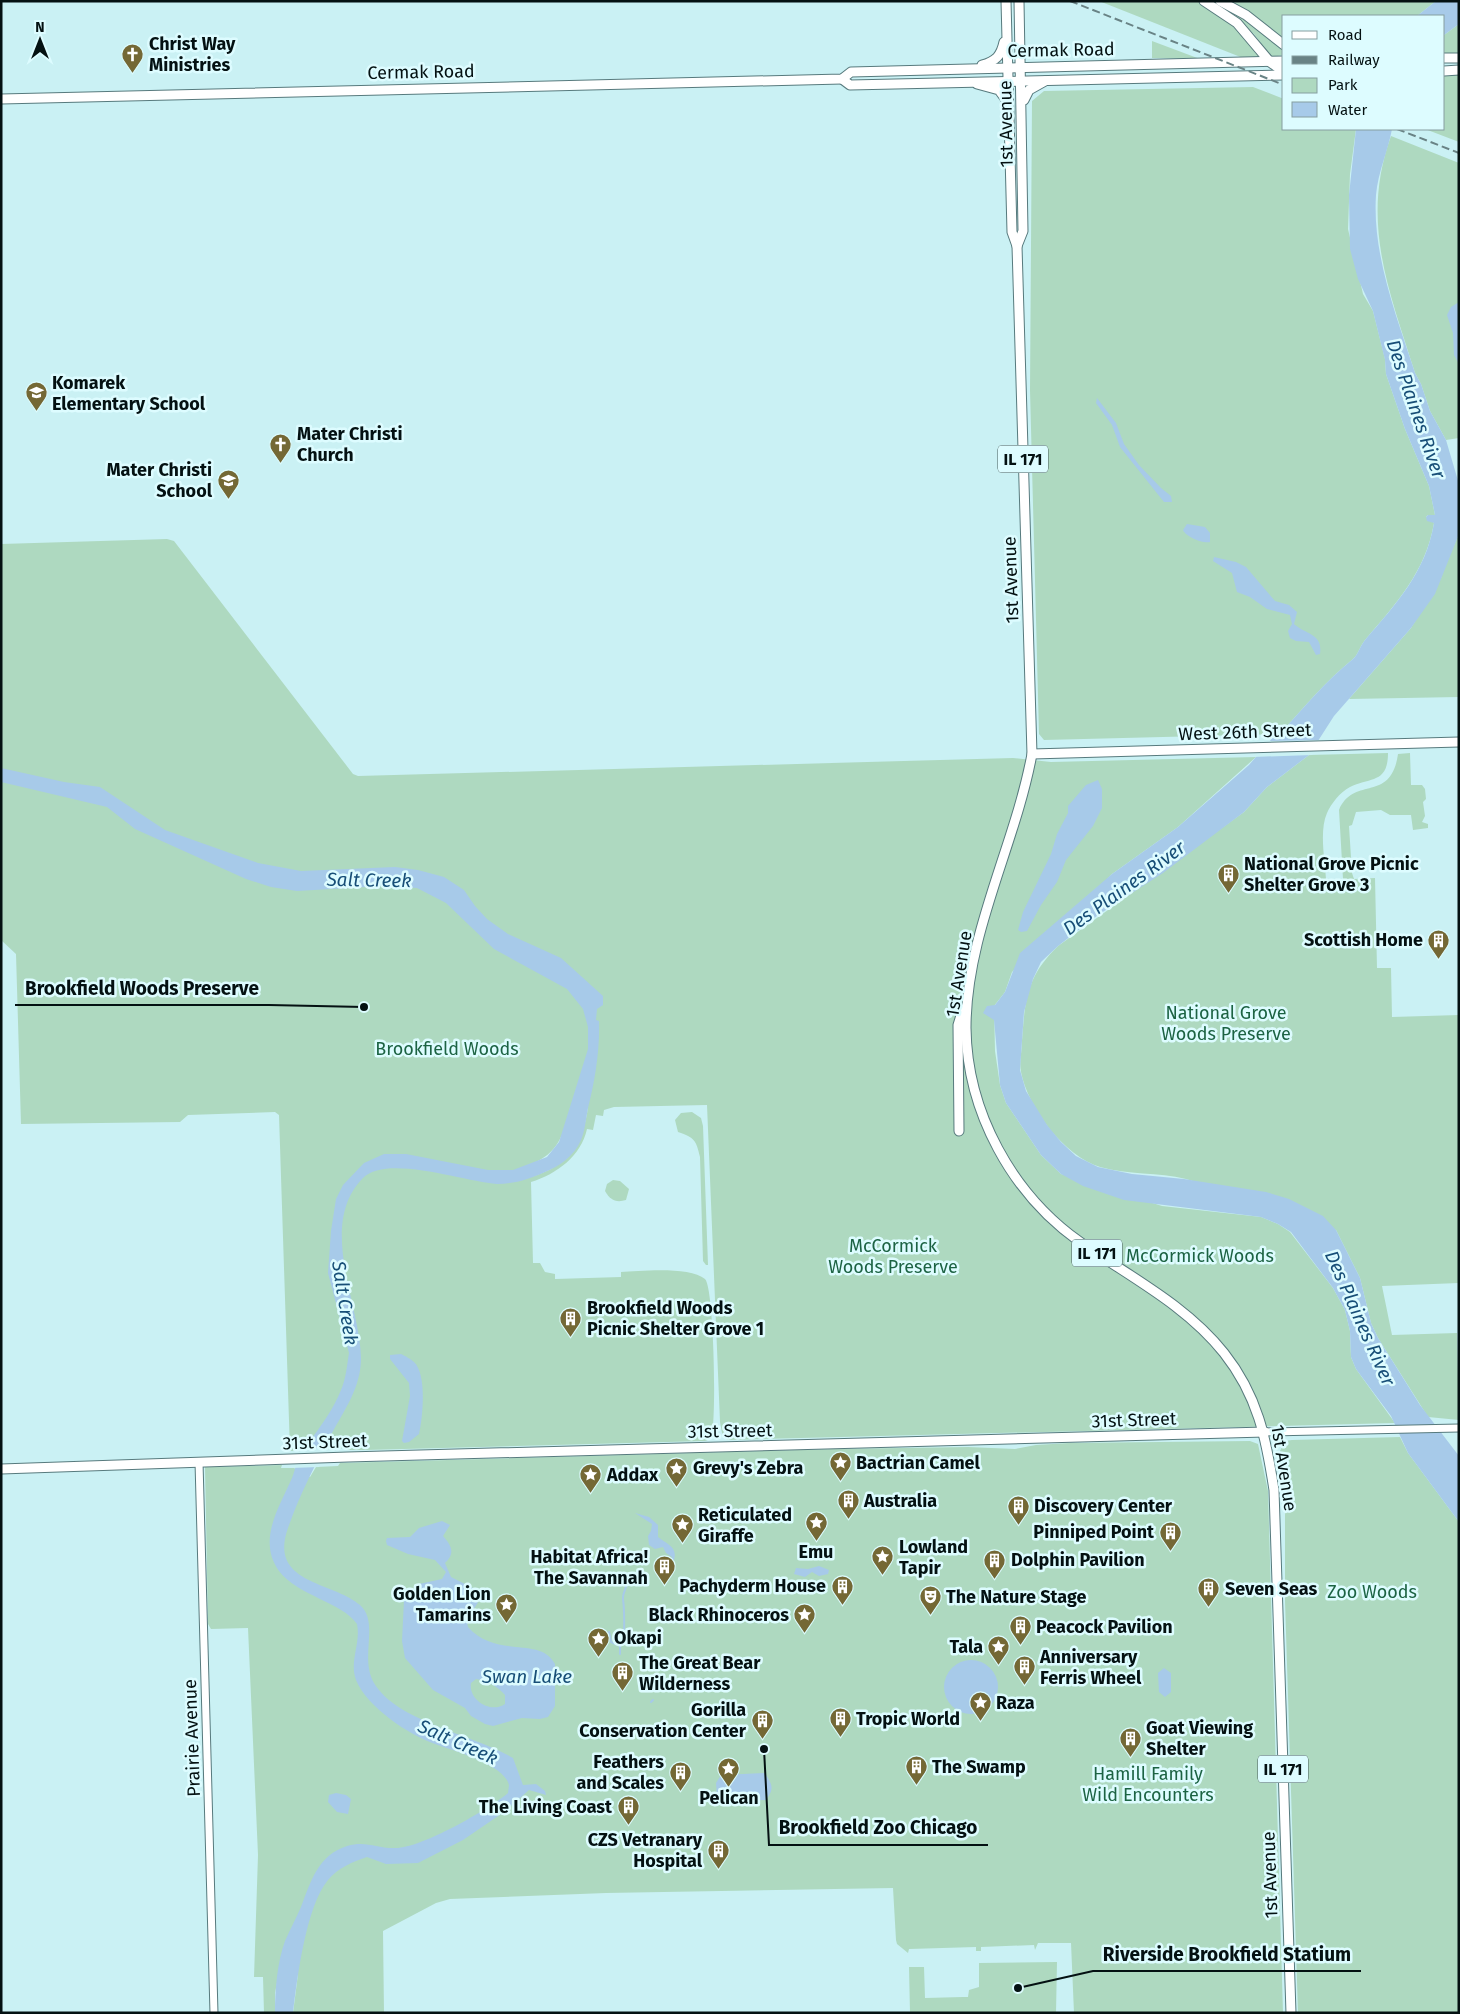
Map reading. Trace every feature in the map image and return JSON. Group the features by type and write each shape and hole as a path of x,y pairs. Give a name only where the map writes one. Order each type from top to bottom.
{"main road":[{"name":"1st Avenue","path":"1006,1 1012,232 1017,246 1032,754 1019,811 981,931 968,995 967,1042 974,1090 994,1141 1015,1177 1060,1227 1164,1297 1198,1325 1225,1353 1250,1393 1265,1432 1274,1490 1291,2013"},
{"name":"1st Avenue","path":"1017,246 1023,231 1022,67 1019,1"},
{"path":"1204,1 1237,23 1270,62 1282,71"},
{"path":"1220,1 1246,15 1282,43"},
{"path":"972,68 993,62 1000,56 1007,25"},
{"path":"1445,58 1459,58"},
{"name":"Cermak Road","path":"1,99 842,79 851,72 1282,61"},
{"path":"1445,70 1459,70"},
{"name":"Cermak Road","path":"842,79 850,85 1282,73"},
{"path":"1022,105 1030,90 1046,80"},
{"path":"967,82 999,90 1009,105"},
{"name":"West 26th Street","path":"1032,754 1459,742"},
{"path":"959,1131 958,1025 968,995"},
{"name":"31st Street","path":"1,1469 348,1457 1265,1432"}],"street":[{"name":"31st Street","path":"1265,1432 1456,1428"},
{"name":"Prairie Avenue","path":"199,1462 214,2013"}],"green space":[{"path":"1099,1 1199,1 1229,19 1261,57 1243,58"},
{"path":"1225,1 1436,1 1418,15 1282,15 1282,42"},
{"path":"1229,8 1282,48 1282,55 1271,57 1254,34 1227,11"},
{"path":"1459,24 1459,53 1445,53 1445,34"},
{"path":"1152,41 1200,59 1152,58"},
{"path":"1459,74 1459,142 1428,130 1445,130 1445,75"},
{"path":"1253,87 1282,98 1282,130 1356,130 1350,174 1348,229 1363,294 1373,311 1385,359 1386,374 1405,429 1429,486 1435,515 1428,515 1426,517 1434,523 1430,540 1417,572 1398,600 1365,640 1355,657 1324,686 1280,734 1044,740 1039,734 1030,390 1032,101 1044,91"},
{"path":"1391,136 1459,163 1459,438 1446,440 1430,411 1421,384 1415,373 1388,284 1378,227 1378,198 1382,167"},
{"path":"1459,534 1459,697 1349,699 1411,628 1441,578"},
{"path":"167,539 174,541 353,774 358,776 1013,758 1051,762 1256,757 1178,827 1112,874 1012,972 1005,992 994,1006 995,1051 1000,1085 1006,1103 1041,1155 1061,1174 1162,1206 1261,1217 1278,1224 1290,1232 1333,1288 1345,1310 1350,1331 1351,1357 1356,1369 1395,1423 727,1440 722,1433 720,1422 707,1105 614,1107 604,1110 603,1116 596,1115 593,1130 587,1129 584,1139 574,1156 559,1169 531,1182 533,1263 540,1263 545,1272 555,1274 555,1279 621,1277 621,1272 664,1270 688,1272 705,1279 711,1305 714,1356 714,1408 711,1439 705,1441 365,1450 346,1450 347,1448 290,1451 279,1115 275,1112 188,1115 180,1122 21,1124 16,954 1,940 1,544","holes":["588,1107 586,1120 578,1143 572,1152 555,1167 531,1177 531,1164 548,1155 554,1149 562,1135 570,1108"]},
{"name":"National Grove Woods Preserve","path":"1388,753 1385,770 1381,775 1346,789 1336,798 1327,813 1323,828 1326,879 1343,879 1339,810 1346,800 1354,794 1372,788 1388,779 1394,769 1398,754 1410,753 1411,785 1422,785 1425,789 1426,799 1423,802 1425,816 1422,822 1428,824 1428,828 1413,830 1411,815 1390,815 1381,810 1356,812 1352,825 1349,826 1352,873 1354,879 1375,878 1377,968 1391,968 1392,1017 1459,1015 1459,1283 1382,1286 1392,1335 1457,1333 1459,1420 1428,1417 1378,1338 1371,1323 1360,1278 1336,1230 1186,1179 1111,1170 1087,1161 1073,1153 1050,1129 1031,1100 1020,1068 1025,1013 1030,989 1040,968 1058,946 1244,812 1267,787 1309,755"},
{"path":"692,1112 701,1118 703,1126 708,1265 703,1261 700,1157 694,1140 678,1132 675,1120 681,1113"},
{"path":"613,1180 620,1181 629,1189 626,1200 616,1201 611,1199 605,1191 607,1184"},
{"name":"Zoo Woods","path":"1400,1437 1408,1453 1459,1522 1459,2013 1298,2013 1285,1601 1285,1504 1280,1451 1285,1441 1292,1440"},
{"name":"Hamill Family Wild Encounters","path":"1250,1441 1258,1444 1268,1491 1283,2013 1074,2013 1071,1943 1038,1943 1035,1950 1034,1945 981,1947 981,1951 976,1951 976,1947 909,1949 908,1953 897,1944 896,1940 893,1888 606,1893 450,1899 436,1903 383,1931 384,2013 293,2013 298,1974 279,1973 275,1993 275,2013 264,2013 263,1977 254,1977 258,1855 248,1628 211,1629 208,1624 205,1467 282,1465 281,1468 294,1468 310,1477 316,1467 338,1466 340,1463 834,1449 968,1447 1015,1449 1036,1445 1069,1443"},
{"path":"1057,1962 1056,2013 910,2013 909,1967 924,1967 925,1998 968,1997 969,1990 979,1987 979,1963"}],"water":[{"path":"1436,1 1459,1 1459,24 1445,34 1445,15 1418,15"},
{"name":"Des Plaines River","path":"1356,130 1392,130 1376,195 1378,240 1387,286 1415,373 1421,384 1430,411 1446,440 1459,484 1459,534 1435,594 1411,628 1334,716 1309,755 1267,787 1244,812 1163,873 1098,915 1058,946 1041,962 1033,979 1024,1012 1020,1070 1026,1091 1047,1125 1076,1156 1098,1167 1132,1174 1184,1179 1266,1192 1289,1199 1323,1216 1336,1230 1360,1278 1371,1323 1378,1338 1420,1405 1459,1456 1459,1522 1408,1453 1391,1416 1356,1369 1351,1357 1350,1331 1345,1310 1333,1288 1291,1232 1261,1217 1124,1200 1083,1186 1061,1174 1041,1155 1006,1103 1000,1085 994,1020 983,1013 987,1006 995,1005 1005,992 1020,953 1112,874 1178,827 1249,765 1276,734 1280,734 1324,686 1355,657 1365,640 1408,586 1424,557 1434,523 1427,521 1426,517 1428,515 1435,515 1429,486 1405,429 1386,374 1385,360 1373,311 1358,279 1350,249 1349,195"},
{"path":"1459,302 1459,364 1454,355 1453,333 1447,315 1451,307"},
{"path":"1097,398 1116,423 1124,444 1139,465 1171,496 1172,502 1164,502 1120,447 1112,425 1096,403"},
{"path":"1187,524 1205,527 1210,533 1210,542 1199,541 1185,533 1183,530"},
{"path":"1214,557 1236,562 1246,567 1275,601 1289,605 1297,612 1294,624 1316,638 1319,642 1320,654 1316,655 1309,642 1296,641 1290,638 1288,631 1292,624 1290,615 1267,609 1250,597 1237,592 1232,573 1213,561"},
{"name":"Salt Creek","path":"1,768 64,782 100,787 165,830 258,863 301,871 395,867 418,870 444,877 464,890 487,919 508,934 561,958 603,996 603,1005 597,1009 596,1020 599,1021 598,1054 584,1129 578,1146 566,1160 534,1177 503,1184 408,1169 374,1171 363,1178 350,1197 343,1218 344,1265 359,1336 360,1369 351,1397 314,1468 292,1516 284,1546 287,1560 295,1571 348,1597 360,1605 366,1612 369,1621 368,1662 370,1673 374,1683 385,1696 400,1708 418,1718 513,1758 523,1785 536,1784 545,1791 546,1795 529,1790 504,1812 463,1840 418,1863 386,1864 367,1857 351,1863 336,1872 320,1892 308,1925 300,1963 293,2013 275,2013 278,1967 285,1941 312,1879 322,1862 337,1850 354,1844 396,1848 421,1842 454,1827 486,1809 508,1793 509,1785 505,1777 488,1765 413,1734 379,1710 361,1690 354,1673 354,1659 358,1639 357,1624 341,1610 287,1580 279,1571 273,1559 270,1548 270,1536 276,1512 292,1478 300,1453 331,1410 343,1386 346,1372 349,1353 328,1273 331,1231 336,1199 343,1185 364,1163 384,1154 406,1154 488,1170 513,1170 547,1157 559,1142 588,1049 588,1027 583,1009 567,989 494,949 446,903 417,888 383,886 297,891 271,887 246,879 135,829 107,807 1,782"},
{"path":"1098,780 1102,789 1102,808 1093,826 1066,860 1057,882 1041,905 1027,931 1021,932 1018,930 1023,912 1051,854 1057,834 1068,813 1068,806 1086,785"},
{"path":"401,1354 413,1361 418,1368 421,1376 423,1397 419,1434 409,1442 404,1443 402,1441 410,1396 409,1383 390,1359 390,1355"},
{"path":"635,1513 649,1517 658,1525 658,1537 673,1548 674,1560 671,1561 672,1557 666,1553 663,1547 655,1549 649,1545 648,1536 652,1524"},
{"name":"Swan Lake","path":"442,1521 450,1525 443,1536 451,1549 450,1556 445,1563 451,1577 473,1588 479,1596 477,1604 468,1618 468,1627 479,1637 491,1642 539,1651 548,1656 555,1664 555,1706 548,1717 540,1719 522,1718 493,1726 485,1724 471,1716 465,1708 433,1690 405,1658 402,1641 404,1600 419,1584 442,1579 446,1572 435,1560 408,1554 387,1545 387,1538 410,1537 419,1528","holes":["476,1679 492,1684 502,1692 505,1695 505,1704 493,1707 482,1704 477,1700 471,1689 471,1683"]},
{"path":"819,1566 829,1570 828,1574 819,1576 812,1572 805,1577 794,1574 796,1568 808,1569"},
{"path":"966,1660 976,1660 986,1664 994,1672 998,1687 994,1702 986,1710 976,1714 966,1714 956,1710 948,1702 944,1692 944,1682 948,1672 956,1664"},
{"path":"1164,1668 1171,1673 1171,1692 1165,1697 1159,1692 1158,1673"},
{"path":"765,1773 772,1786 766,1800 722,1802 717,1796 716,1783 721,1775"},
{"path":"336,1793 346,1795 351,1799 348,1814 337,1812 328,1802 329,1795"}],"pier":[{"path":"1321,740 1312,755 1253,757 1266,741"},
{"path":"328,1448 319,1467 292,1468 299,1449"}],"waterway":[{"path":"579,1577 599,1581 611,1575 626,1576 627,1582 623,1596 624,1642 620,1646 620,1654"},
{"path":"609,1632 611,1642 620,1646"}],"railway":[{"path":"1070,1 1282,84"},
{"path":"1400,130 1459,153"}],"place":[{"name":"Christ Way Ministries","path":"133,73"},
{"name":"Komarek Elementary School","path":"36,412"},
{"name":"Mater Christi Church","path":"281,463"},
{"name":"Mater Christi School","path":"228,499"},
{"name":"National Grove Picnic Shelter Grove 3","path":"1228,893"},
{"name":"Scottish Home","path":"1439,959"},
{"name":"Brookfield Woods Preserve","path":"364,1007"},
{"name":"Brookfield Woods Picnic Shelter Grove 1","path":"571,1337"},
{"name":"Bactrian Camel","path":"840,1482"},
{"name":"Grevy's Zebra","path":"677,1487"},
{"name":"Addax","path":"591,1494"},
{"name":"Australia","path":"848,1520"},
{"name":"Discovery Center","path":"1018,1525"},
{"name":"Emu","path":"816,1541"},
{"name":"Reticulated Giraffe","path":"682,1544"},
{"name":"Pinniped Point","path":"1170,1551"},
{"name":"Lowland Tapir","path":"883,1576"},
{"name":"Dolphin Pavilion","path":"995,1579"},
{"name":"Habitat Africa! The Savannah","path":"664,1586"},
{"name":"Pachyderm House","path":"842,1605"},
{"name":"Seven Seas","path":"1209,1608"},
{"name":"The Nature Stage","path":"930,1616"},
{"name":"Golden Lion Tamarins","path":"507,1623"},
{"name":"Black Rhinoceros","path":"805,1634"},
{"name":"Peacock Pavilion","path":"1020,1646"},
{"name":"Okapi","path":"598,1657"},
{"name":"Tala","path":"999,1666"},
{"name":"Anniversary Ferris Wheel","path":"1024,1686"},
{"name":"The Great Bear Wilderness","path":"623,1692"},
{"name":"Raza","path":"980,1722"},
{"name":"Tropic World","path":"840,1738"},
{"name":"Gorilla Conservation Center","path":"762,1739"},
{"name":"Brookfield Zoo Chicago","path":"764,1749"},
{"name":"Goat Viewing Shelter","path":"1130,1757"},
{"name":"The Swamp","path":"916,1786"},
{"name":"Pelican","path":"729,1787"},
{"name":"Feathers and Scales","path":"680,1791"},
{"name":"The Living Coast","path":"628,1826"},
{"name":"CZS Vetranary Hospital","path":"718,1869"},
{"name":"Riverside Brookfield Statium","path":"1018,1988"}],"park label":[{"name":"Brookfield Woods","path":"447,1049"},
{"name":"McCormick Woods Preserve","path":"893,1256"},
{"name":"McCormick Woods","path":"1200,1256"}]}
